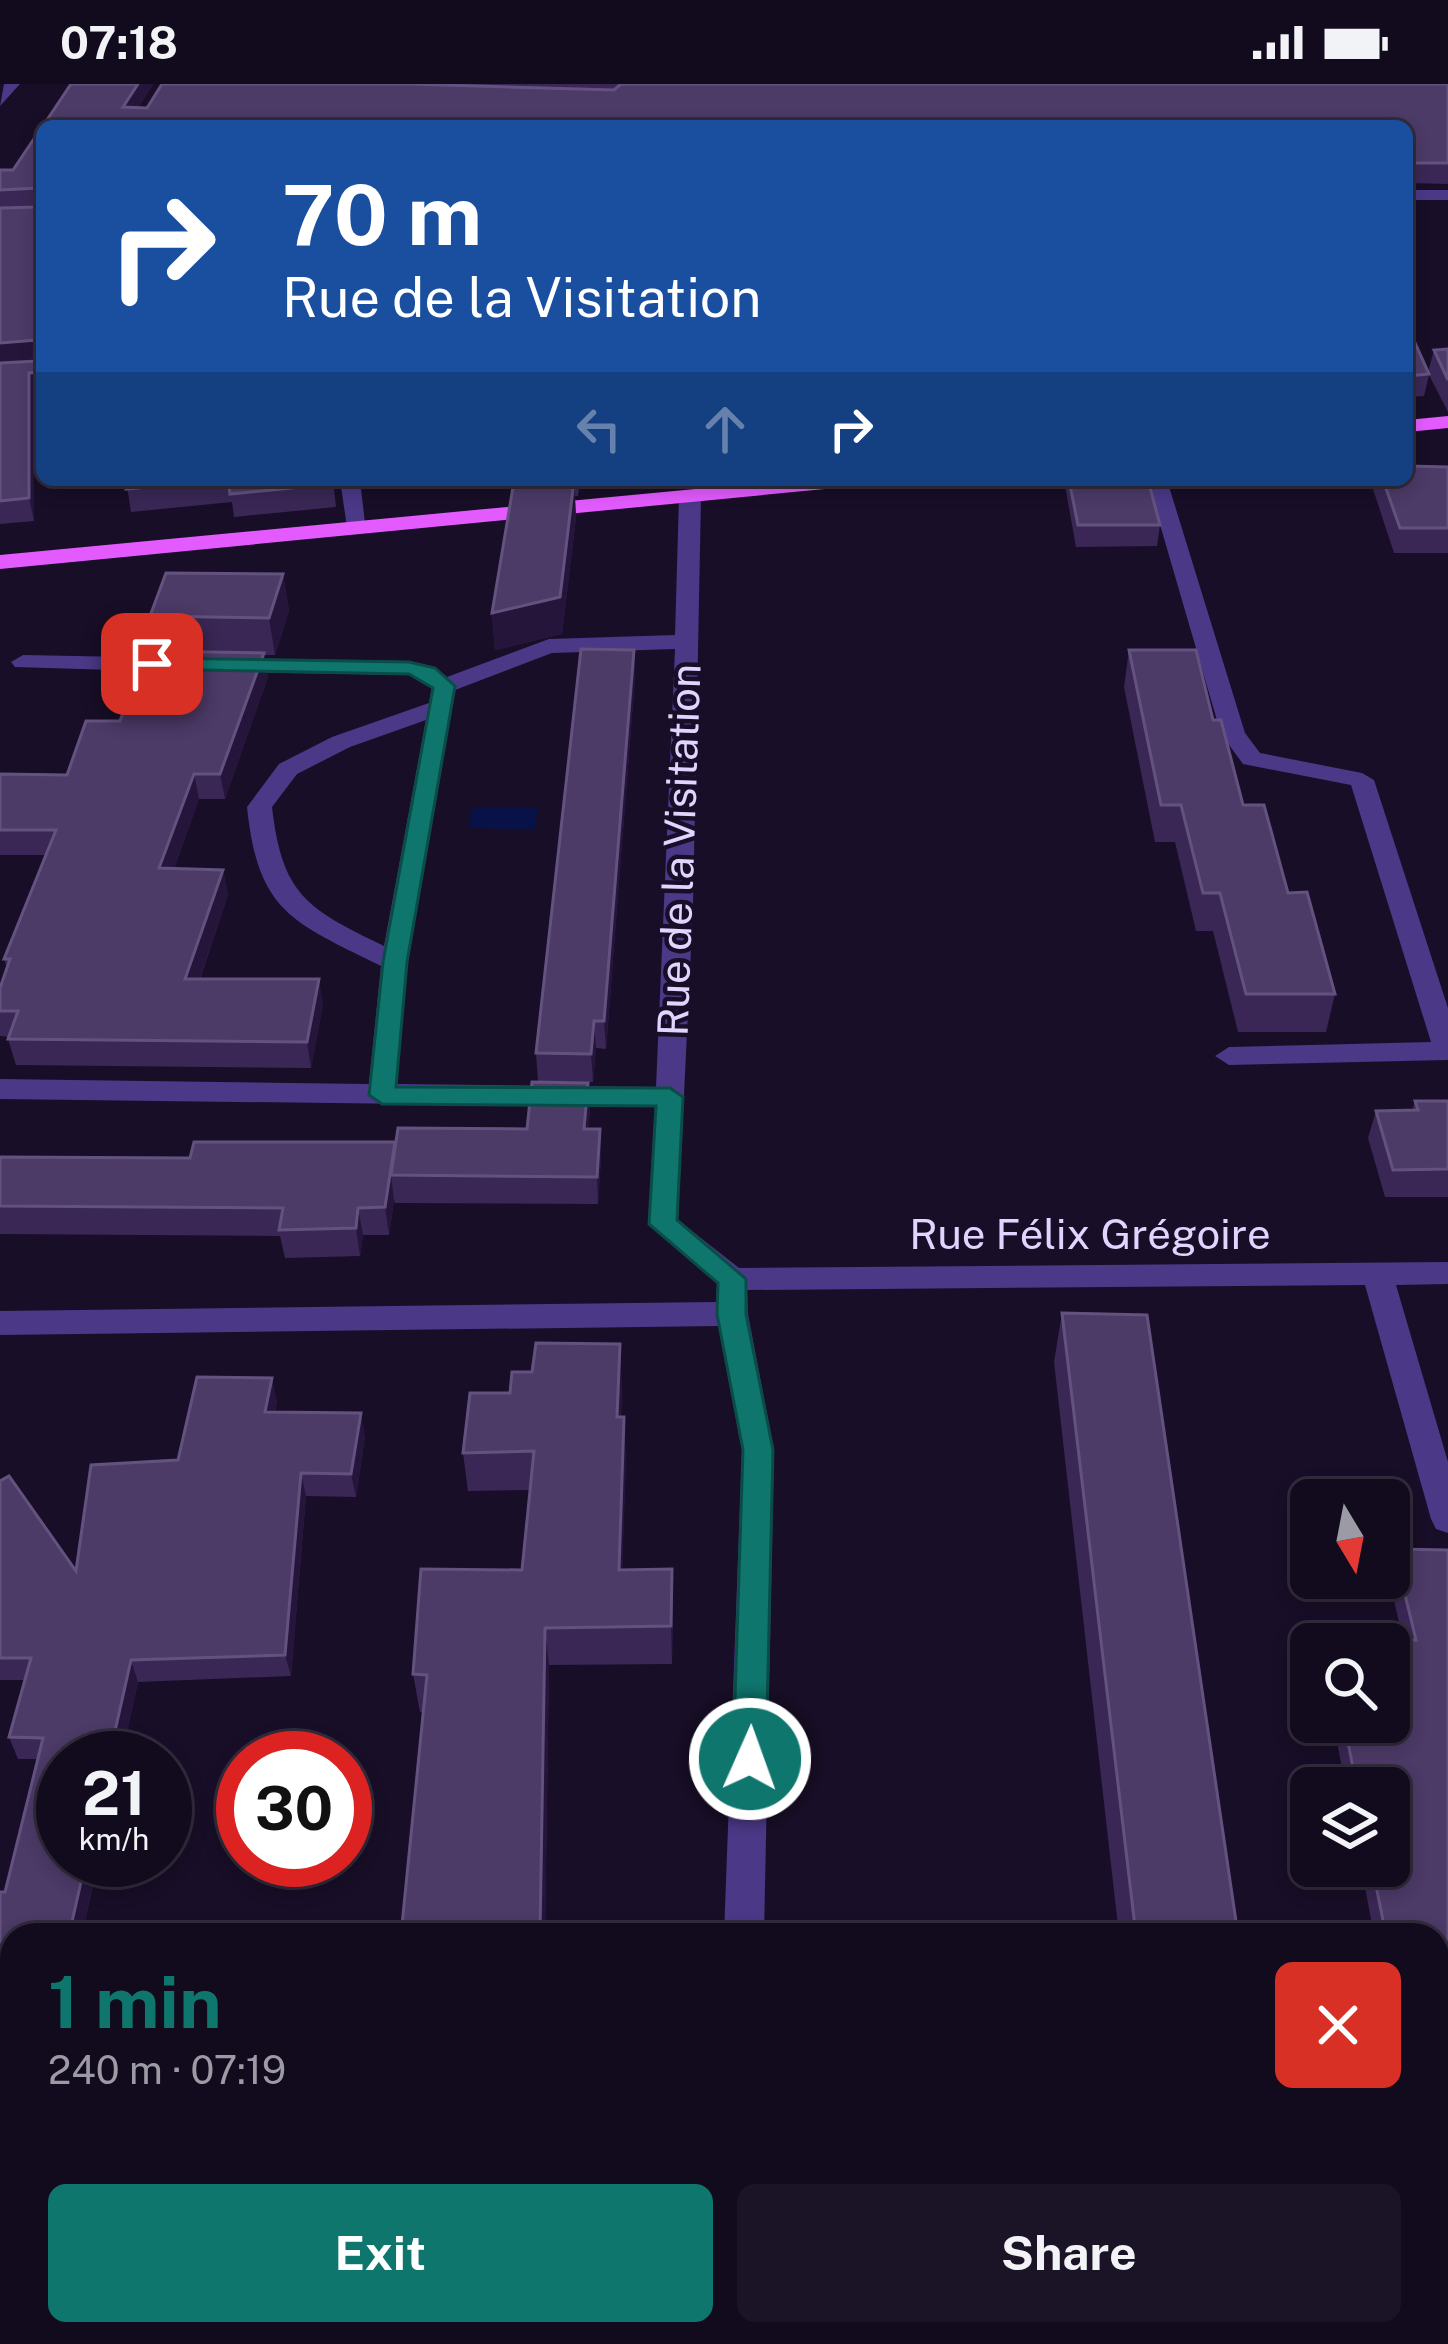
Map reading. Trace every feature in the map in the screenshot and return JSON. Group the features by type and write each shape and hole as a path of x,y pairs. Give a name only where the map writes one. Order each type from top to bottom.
{"main road":[{"path":"1413,425 1448,422"},
{"path":"0,562 797,486"}],"street":[{"path":"0,101 12,84"},
{"path":"1413,195 1448,195"},
{"path":"351,486 358,527"},
{"path":"1159,486 1233,734 1252,759 1362,780 1448,1051 1229,1056"},
{"name":"Rue de la Visitation","path":"690,497 680,907 663,1224 732,1279"},
{"path":"395,962 292,910 262,859 259,807 288,769 549,646 685,643"},
{"path":"23,662 427,672 441,697 395,962 382,1095"},
{"path":"0,1089 670,1097"},
{"path":"1377,1273 1448,1520"},
{"name":"Rue Félix Grégoire","path":"732,1279 1448,1273"},
{"path":"732,1279 732,1314 758,1450 745,1923"},
{"path":"0,1323 732,1314"}],"shaded area":[{"path":"472,807 538,807 535,830 468,828"}],"building":[{"path":"71,84 138,84 123,107 147,108 162,84 614,90 621,84 1448,84 1448,163 1413,163 1413,120 47,120"},
{"path":"36,136 36,188 0,190 0,170 13,170"},
{"path":"36,207 36,340 0,343 0,208"},
{"path":"1413,338 1429,374 1413,375"},
{"path":"1448,349 1448,380 1434,350"},
{"path":"36,361 36,372 29,373 29,498 0,501 0,363"},
{"path":"1413,466 1448,467 1448,528 1400,528 1385,486 1413,486"},
{"path":"229,486 312,486 230,494"},
{"path":"573,486 560,597 492,613 513,487"},
{"path":"1070,486 1150,486 1160,525 1078,525"},
{"path":"166,573 283,574 269,618 150,616"},
{"path":"581,649 634,650 604,1021 594,1021 591,1054 536,1053"},
{"path":"1129,650 1196,650 1213,720 1221,720 1243,805 1264,805 1288,893 1307,892 1335,994 1246,994 1220,893 1203,893 1181,805 1161,805"},
{"path":"145,651 264,653 220,774 194,774 159,868 223,870 185,979 319,979 307,1042 8,1039 18,1011 0,1011 0,988 10,959 4,959 56,830 0,830 0,774 67,775 86,721 120,721"},
{"path":"532,1082 588,1083 584,1129 600,1129 597,1177 391,1175 398,1128 527,1129"},
{"path":"1415,1101 1448,1101 1448,1169 1393,1170 1376,1111 1418,1110"},
{"path":"194,1142 395,1142 385,1207 358,1208 356,1228 279,1230 283,1208 0,1206 0,1157 190,1158"},
{"path":"1062,1313 1147,1315 1236,1923 1135,1923"},
{"path":"536,1343 620,1344 617,1417 624,1417 619,1570 672,1569 671,1626 545,1628 540,1923 402,1923 427,1675 413,1674 421,1569 522,1570 534,1451 463,1453 470,1393 510,1393 512,1372 532,1372"},
{"path":"197,1377 272,1378 265,1412 361,1413 351,1474 301,1473 285,1655 131,1660 115,1731 36,1731 36,1738 9,1737 31,1658 0,1658 0,1481 9,1476 76,1571 91,1465 178,1460"},
{"path":"1410,1549 1448,1550 1448,1923 1384,1923 1376,1887 1410,1887 1410,1767 1353,1767 1348,1743 1410,1743 1410,1640 1416,1640 1406,1599 1410,1599"},
{"path":"36,1766 36,1887 80,1887 72,1923 0,1923 0,1892 5,1892"}],"route":[{"path":"152,664 409,668 427,672 444,686 395,962 382,1095 670,1097 663,1224 732,1279 732,1314 758,1450 750,1759"}]}
